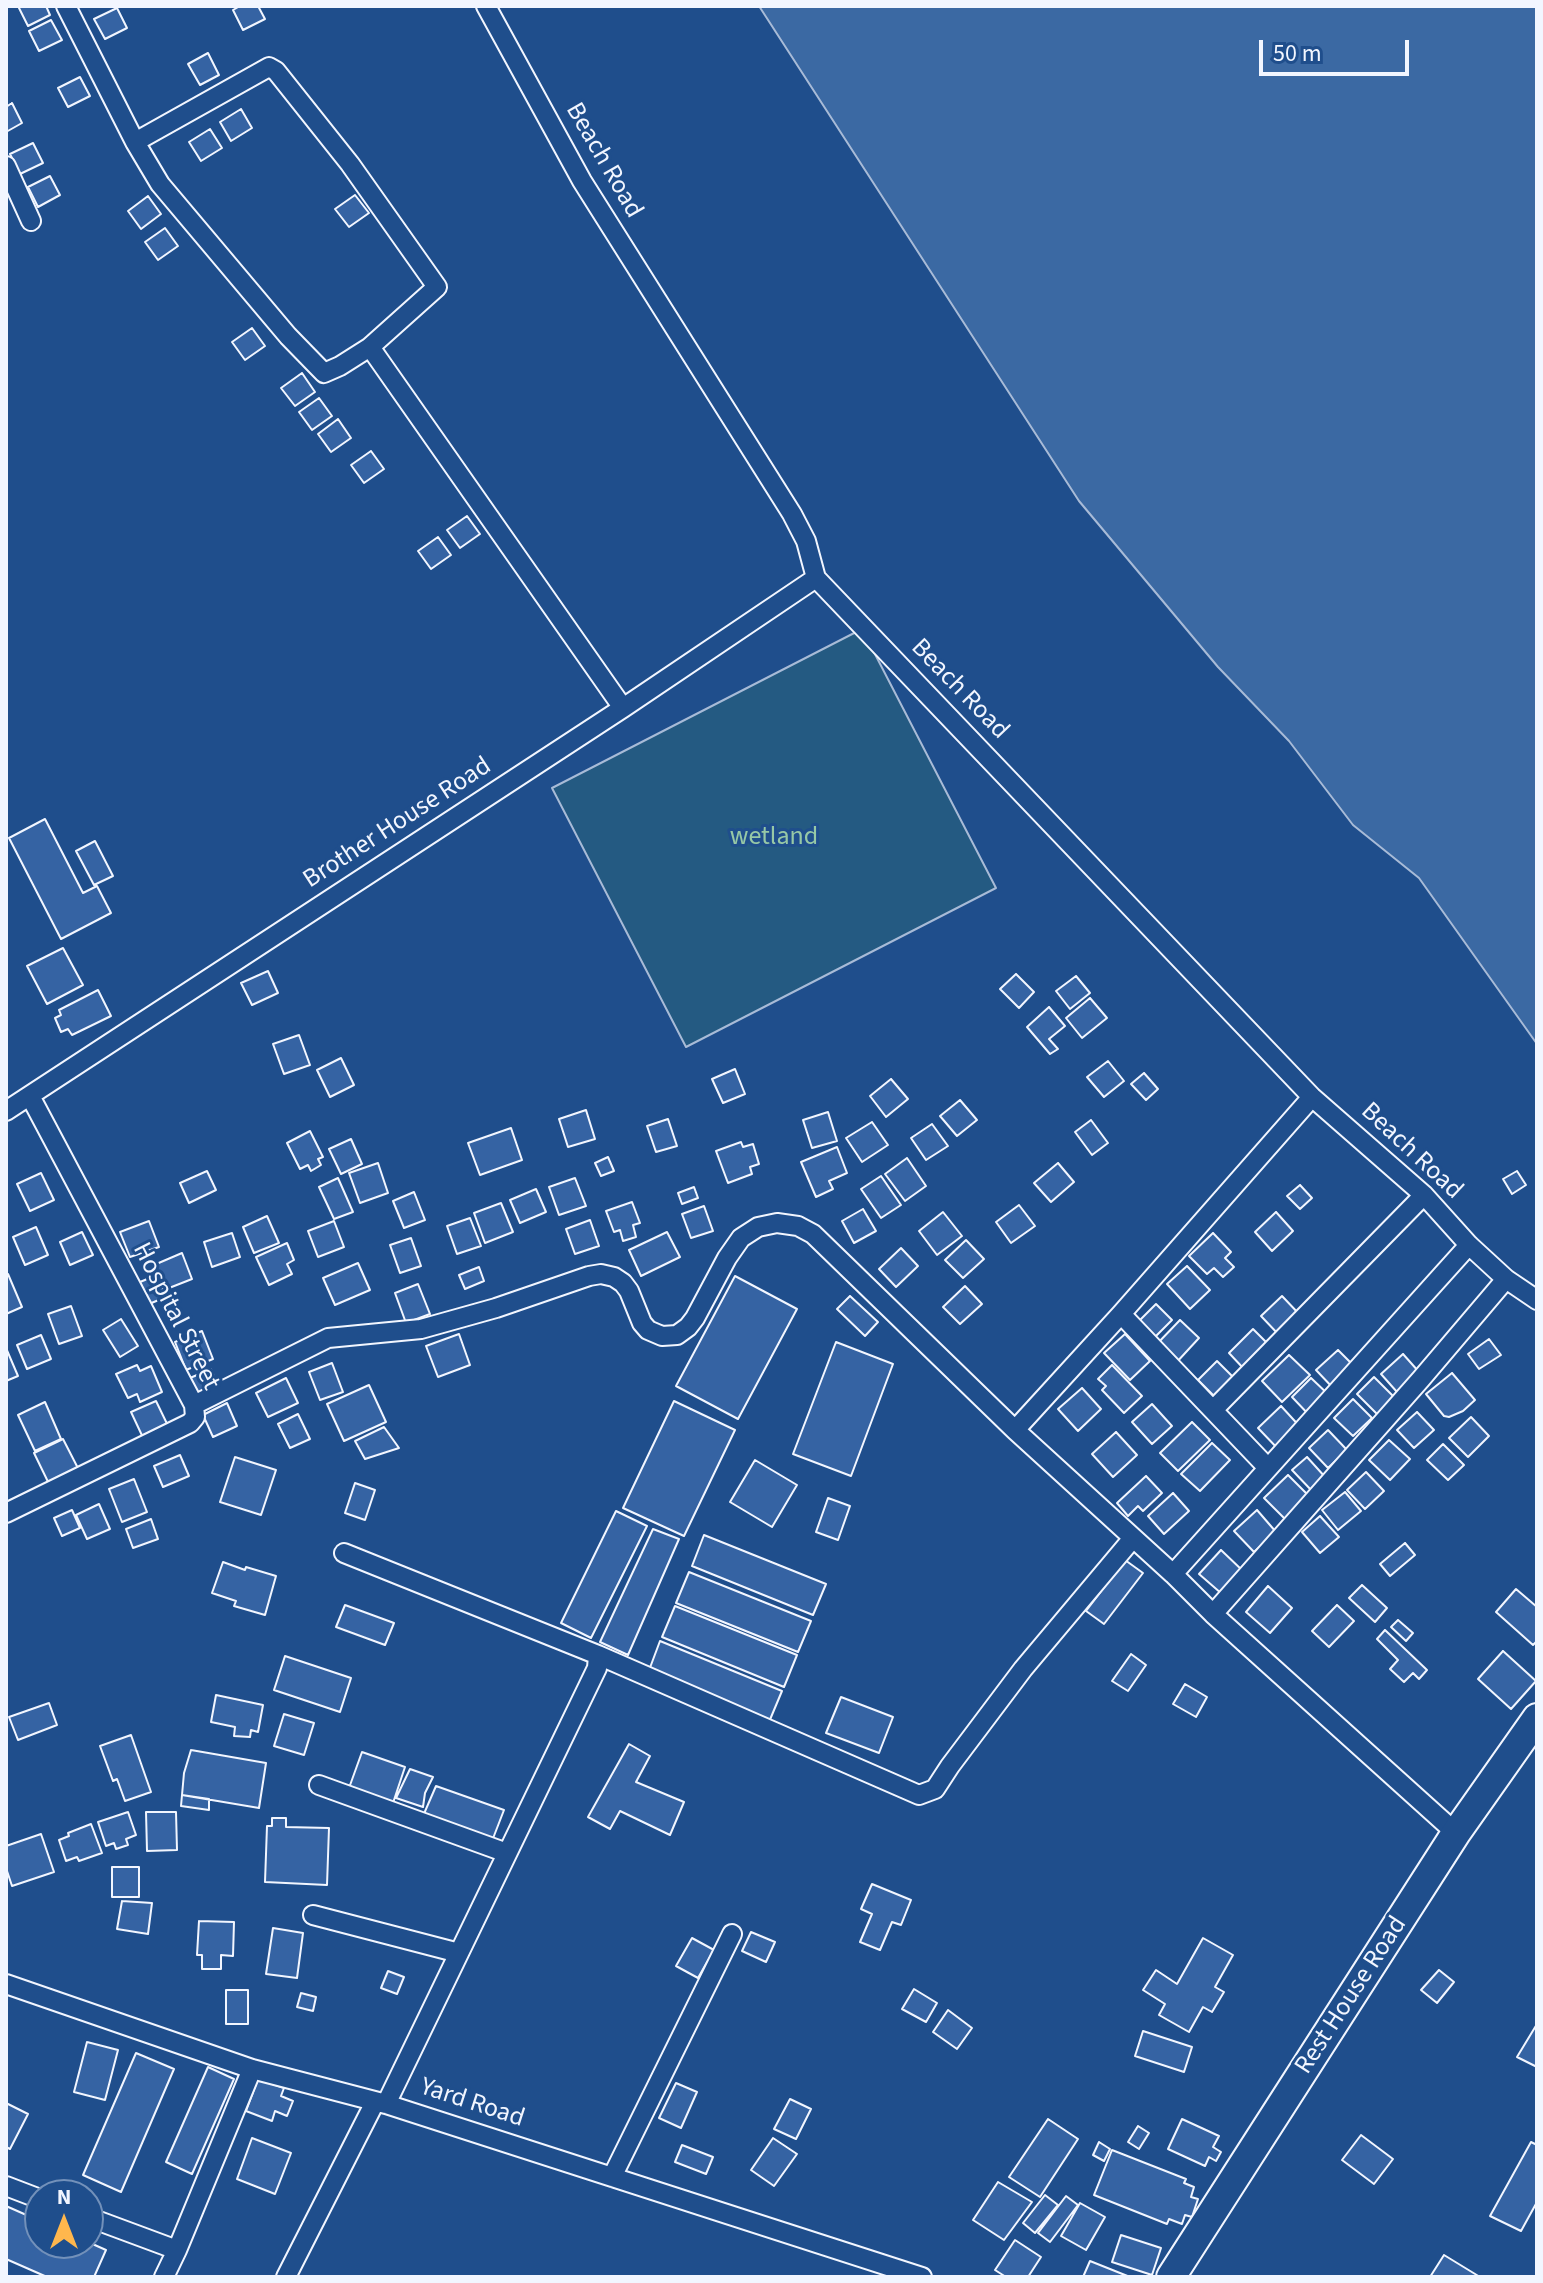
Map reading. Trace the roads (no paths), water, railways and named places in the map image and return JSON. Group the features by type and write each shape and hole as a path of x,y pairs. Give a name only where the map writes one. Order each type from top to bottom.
{"main road":[{"name":"Rest House Road","path":"1171,2277 1456,1833 1537,1718"}],"street":[{"path":"66,6 135,142 160,184 288,336 324,373 370,347 437,287 350,164 276,71 269,67 135,142"},
{"name":"Beach Road","path":"486,6 582,181 792,514 806,541 816,578 1312,1097 1424,1195 1469,1245 1506,1279 1537,1300"},
{"path":"6,166 31,221"},
{"path":"370,347 623,708"},
{"name":"Brother House Road","path":"6,1111 623,708 816,578"},
{"name":"Hospital Street","path":"6,1513 190,1423 195,1417 194,1405 30,1096"},
{"path":"1015,1430 1312,1097"},
{"path":"1213,1410 1424,1195"},
{"path":"194,1405 328,1338 421,1329 601,1274 623,1283 648,1330 662,1336 677,1335 695,1318 741,1238 758,1227 777,1223 798,1226 813,1234 1015,1430 1456,1833"},
{"path":"1173,1574 1469,1245"},
{"path":"1213,1614 1506,1279"},
{"path":"1121,1314 1268,1468"},
{"path":"344,1553 598,1655 919,1795 935,1789 1023,1669 1133,1538"},
{"path":"286,2277 459,1953 597,1668 598,1655"},
{"path":"319,1785 507,1853"},
{"path":"313,1915 459,1953"},
{"path":"612,2177 732,1934"},
{"name":"Yard Road","path":"6,1984 252,2069 380,2103 922,2277"},
{"path":"164,2277 252,2069"},
{"path":"104,2223 177,2250"}],"park label":[{"name":"wetland","path":"774,838"}]}
